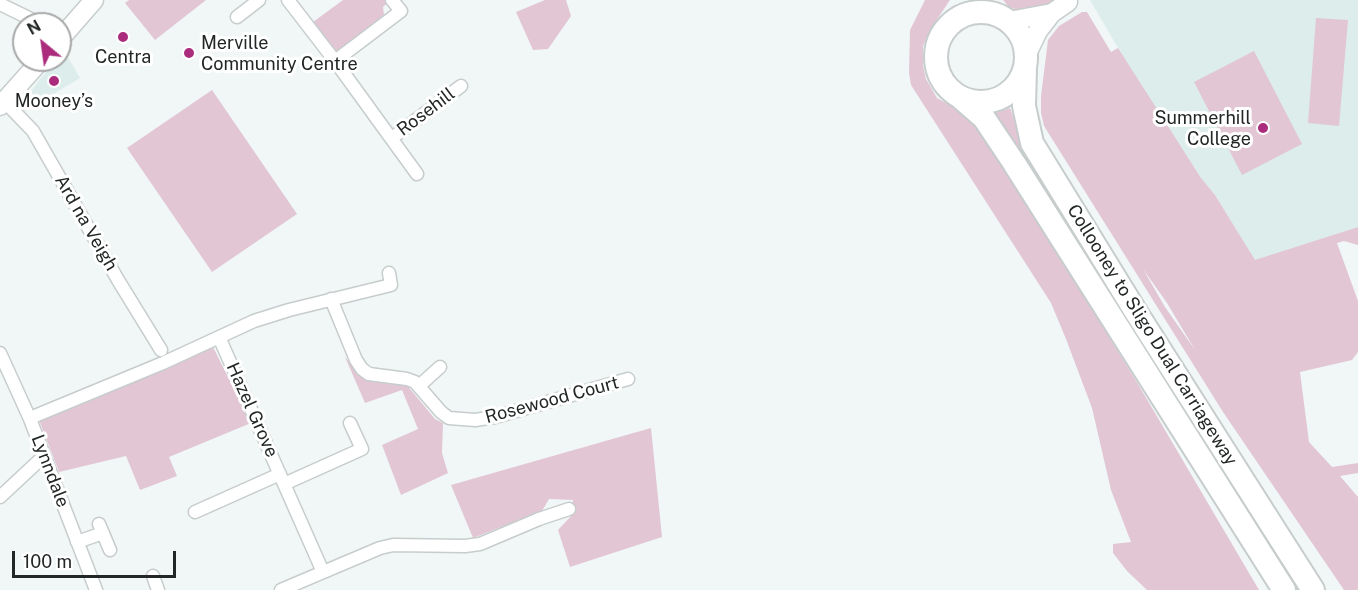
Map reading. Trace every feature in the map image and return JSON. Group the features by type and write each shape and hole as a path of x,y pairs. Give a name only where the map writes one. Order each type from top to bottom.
{"highway":[{"path":"945,29 955,20 967,14 1002,13 1021,37 1026,62 1020,81 1000,98 980,102 961,98 946,85 937,67 937,47 957,0"},
{"name":"Collooney to Sligo Dual Carriageway","path":"1026,62 1024,106 1032,143 1136,312 1313,590"},
{"name":"Collooney to Sligo Dual Carriageway","path":"961,98 984,118 990,127 1284,590"},
{"path":"1186,390 1239,457 1328,590"},
{"path":"1175,417 1213,491 1270,590"}],"street":[{"path":"72,24 94,0"},
{"path":"237,16 259,0"},
{"name":"Rosehill","path":"288,0 417,174"},
{"path":"335,61 401,11 392,0"},
{"path":"1026,62 1038,31 1052,13 1068,2 1067,0"},
{"path":"0,4 16,12"},
{"path":"1002,13 1052,13"},
{"path":"2,103 30,72"},
{"name":"Rosehill","path":"392,138 461,86"},
{"name":"Ard na Veigh","path":"2,103 33,131 118,280 161,350"},
{"path":"30,418 163,363 263,318 391,285 389,273"},
{"path":"331,299 356,360 369,374 407,379 419,386 440,367"},
{"name":"Hazel Grove","path":"219,336 323,572"},
{"name":"Lynndale","path":"0,353 30,418 96,590"},
{"name":"Rosewood Court","path":"419,386 449,418 475,420 495,417 628,379"},
{"path":"195,512 362,449 350,423"},
{"path":"0,497 44,456"},
{"path":"281,590 380,548 393,545 465,546 480,544 569,509"},
{"path":"77,542 101,528 110,550"},
{"path":"153,576 158,590"}],"shaded area":[{"path":"129,0 206,0 155,40 125,3"},
{"path":"343,0 391,0 383,7 384,15 339,51 333,51 313,22"},
{"path":"545,0 566,0 571,16 548,49 533,50 516,12"},
{"path":"925,0 950,0 930,30 923,46 923,66 926,79 937,98 964,113 982,131 1135,379 1259,590 1147,590 1127,571 1113,553 1113,544 1131,542 1111,490 1092,408 1051,303 911,85 910,30"},
{"path":"1003,0 1057,0 1052,5 1021,12 1008,6"},
{"name":"Summerhill College","path":"1090,0 1358,0 1358,227 1255,261 1215,195 1201,178 1135,77"},
{"path":"1082,12 1087,12 1111,52 1118,48 1255,260 1358,227 1358,245 1344,241 1337,243 1358,301 1358,352 1352,360 1300,372 1309,442 1332,467 1358,463 1358,473 1340,476 1358,497 1358,590 1344,590 1223,412 1044,126 1041,96 1048,40 1059,26","holes":["1143,269 1167,303 1195,350 1165,307"]},
{"path":"1316,18 1348,20 1339,126 1308,123"},
{"path":"1254,51 1302,144 1242,175 1194,82"},
{"path":"72,64 80,78 24,112 20,106 47,72 72,72"},
{"path":"212,90 297,214 212,272 127,148"},
{"path":"1010,108 1018,130 1306,590 1293,590 993,114"},
{"path":"213,347 251,423 169,457 177,476 140,490 126,456 59,472 39,420"},
{"path":"345,357 363,378 406,384 435,419 443,423 442,453 448,473 401,495 382,445 418,429 402,390 365,403"},
{"path":"651,428 662,537 570,567 558,530 571,516 573,500 549,499 542,511 473,538 451,485"}],"place":[{"name":"Centra","path":"123,37"},
{"name":"Merville Community Centre","path":"189,53"},
{"name":"Mooney’s","path":"54,81"},
{"name":"Summerhill College","path":"1263,128"}]}
